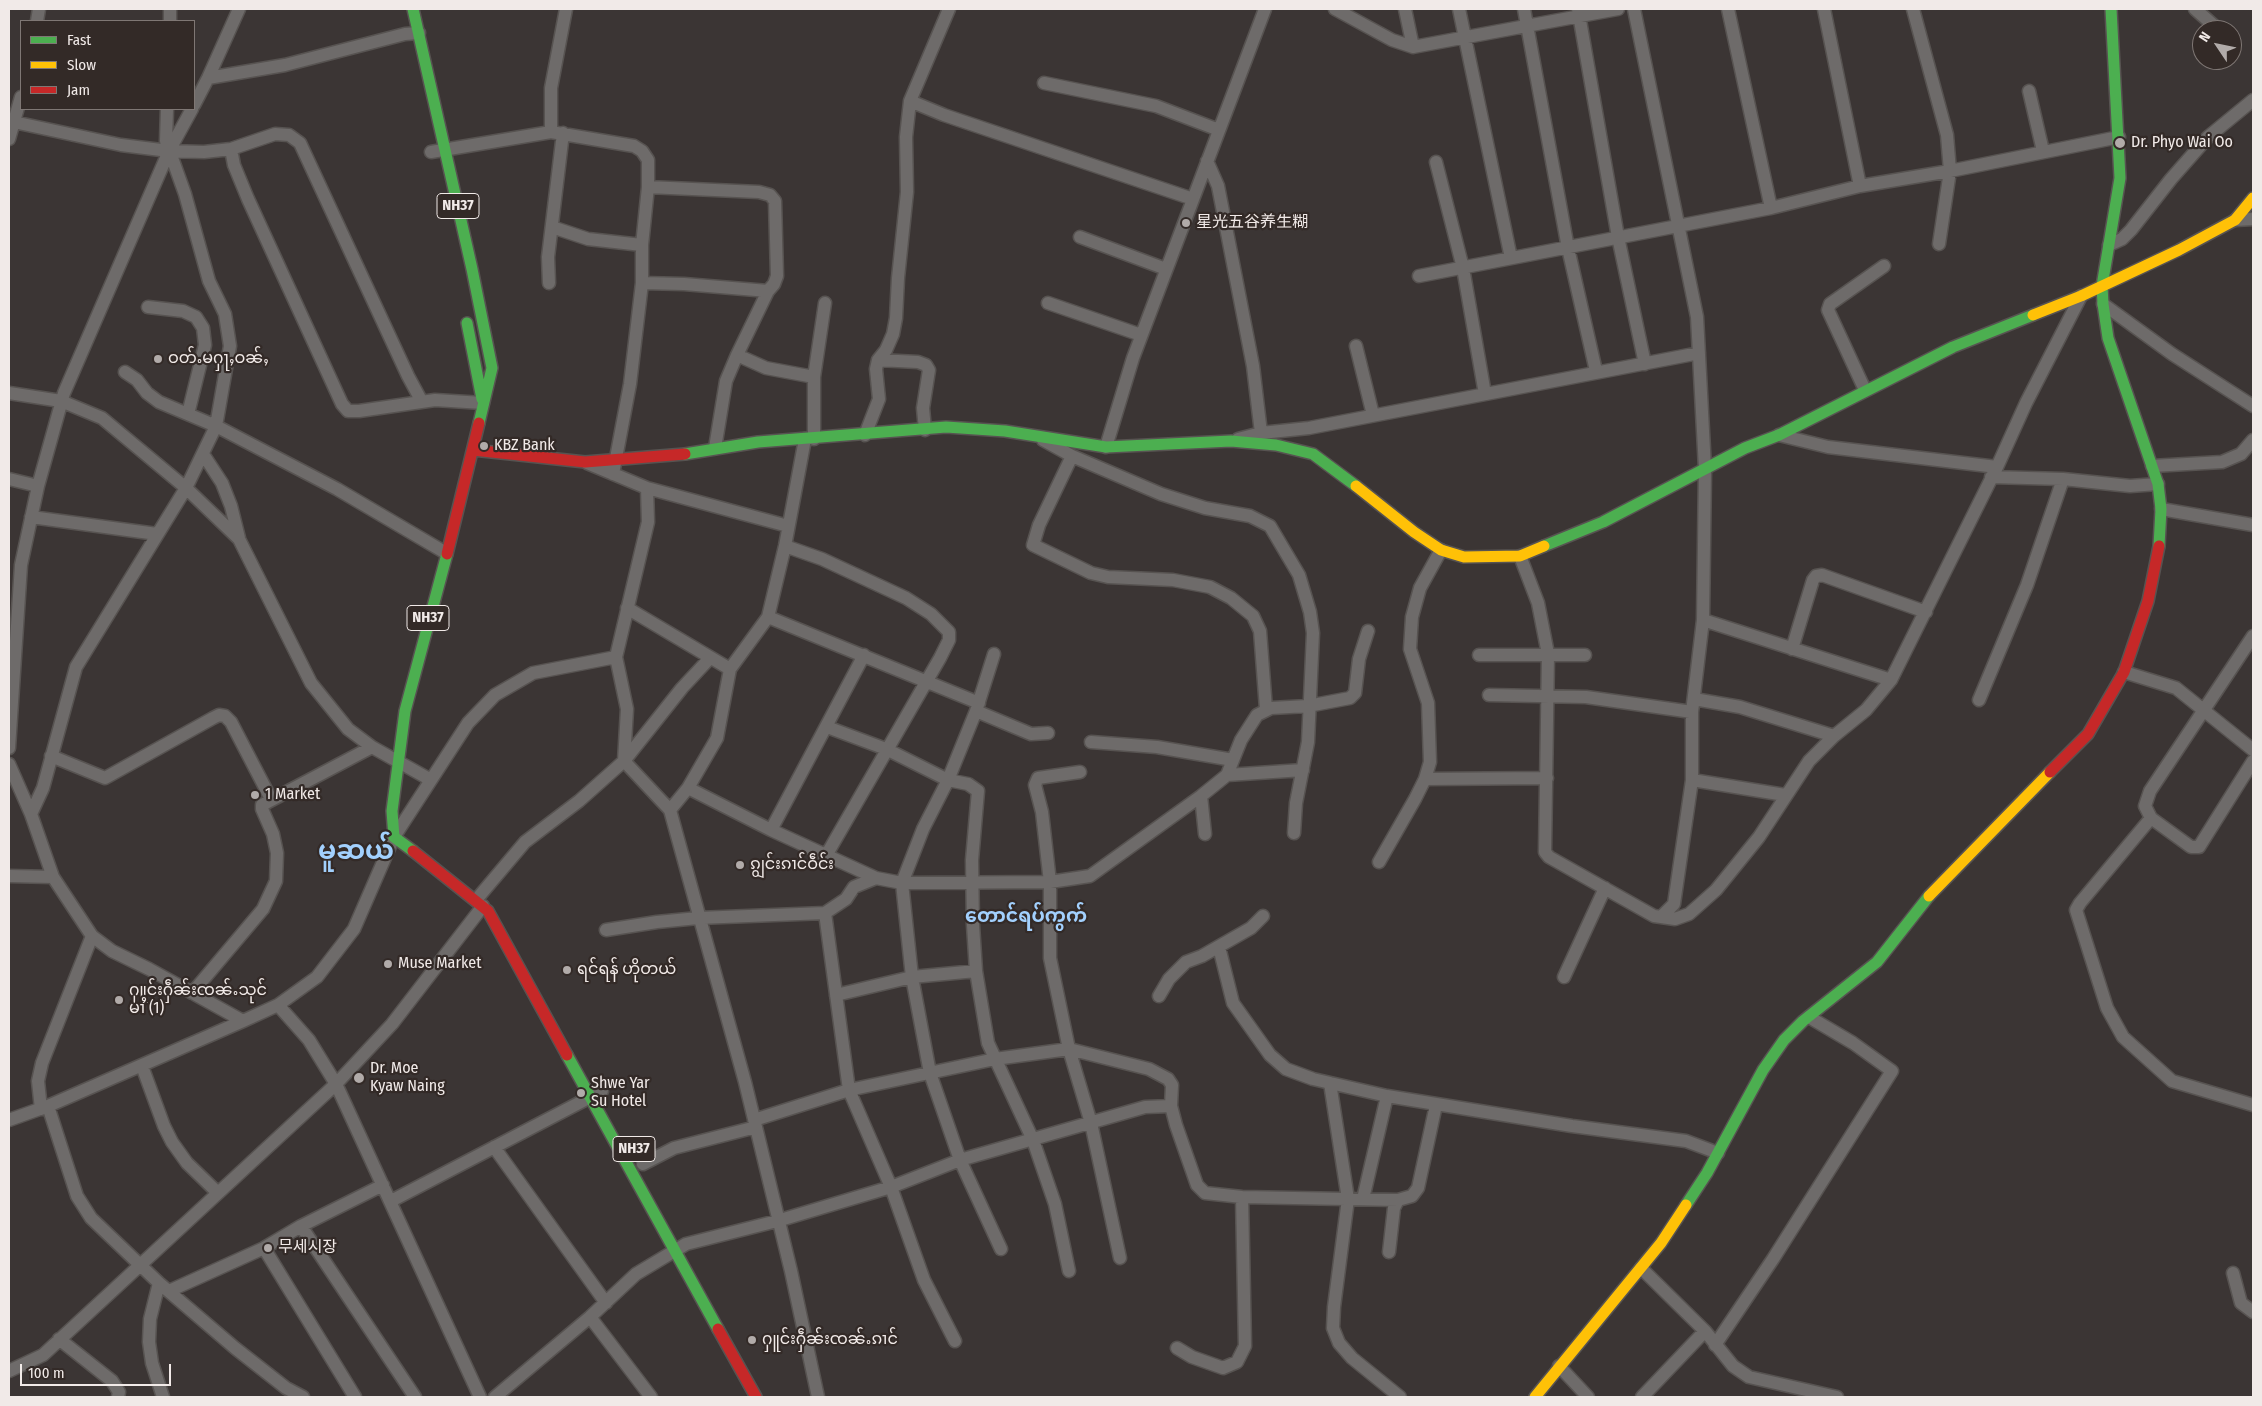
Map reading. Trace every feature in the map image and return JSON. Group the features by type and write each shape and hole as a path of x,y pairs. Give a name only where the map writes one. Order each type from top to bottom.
{"main road":[{"name":"NH37","path":"413,9 492,368 473,450 405,711 392,812 394,837 482,905 508,922"},
{"path":"1535,1397 1661,1243 1692,1197 1763,1070 1784,1040 1809,1017 1877,962 1937,886 2088,734 2124,672 2148,601 2158,551 2161,509 2158,484 2108,338 2103,304 2102,286 2120,178 2111,9"},
{"path":"428,137 432,157"},
{"path":"473,450 585,462 688,454 715,448 810,439 946,428 1005,431 1106,447 1231,441 1276,445 1313,454 1330,465 1414,532 1441,550 1464,557 1520,556 1603,522 1744,448 1779,435 1953,347 2081,296 2179,250 2235,220 2253,198"},
{"name":"NH37","path":"464,307 483,403"},
{"name":"NH37","path":"482,905 535,994 589,1098 756,1397"}],"street":[{"path":"195,103 239,9"},
{"path":"549,283 548,257 552,227 557,132 551,88 566,9"},
{"path":"865,435 878,399 876,369 878,360 886,350 893,334 896,318 907,192 906,137 910,101 949,9"},
{"path":"1106,447 1141,335 1264,9"},
{"path":"1335,9 1356,15 1392,40 1413,47 1527,26 1578,12 1618,9"},
{"path":"1405,9 1413,47"},
{"path":"1459,9 1512,258"},
{"path":"1524,9 1532,61 1568,248 1596,372"},
{"path":"1634,9 1697,317 1705,468 1703,620 1693,706 1692,780 1674,904 1661,918"},
{"path":"1728,9 1771,208"},
{"path":"1824,9 1860,186"},
{"path":"1913,9 1947,135 1950,171 1938,244"},
{"path":"2195,9 2208,20"},
{"path":"1578,12 1618,237 1645,364"},
{"path":"208,78 285,65 419,33"},
{"path":"1044,83 1156,106 1219,130"},
{"path":"2029,91 2043,151"},
{"path":"9,138 11,122 20,100"},
{"path":"2110,245 2122,239 2132,230 2171,179 2208,137 2253,100"},
{"path":"910,101 944,115 1193,199"},
{"path":"31,814 43,788 76,667 186,488 216,426 230,346 225,314 209,281 185,194 166,141 167,110"},
{"path":"9,748 21,565 38,486 61,401 169,151 191,110"},
{"path":"11,122 121,145 169,151 204,152 231,149 275,134 289,135 300,143 408,376 422,402"},
{"path":"432,157 445,151 557,132 634,146 642,151 648,160 648,188 642,245 642,283 630,384 613,474"},
{"path":"1418,276 1771,208 1860,186 1950,171 2119,137"},
{"path":"231,149 234,165 248,200 342,404 348,411 436,400 483,403"},
{"path":"1207,161 1218,186 1253,366 1261,433"},
{"path":"1436,162 1463,268 1485,394"},
{"path":"648,188 759,192 770,195 775,201 776,276 774,284 768,292 726,380 715,448"},
{"path":"2235,220 2253,219"},
{"path":"552,227 588,239 642,245"},
{"path":"1080,237 1166,269"},
{"path":"1865,390 1828,310 1830,304 1884,266"},
{"path":"642,283 684,284 768,292"},
{"path":"1520,556 1538,603 1548,654 1545,852 1549,857 1654,916 1675,919 1689,914 1716,890 1759,836 1809,762 1834,736 1866,710 1891,680 1926,612 2026,403 2081,296"},
{"path":"670,810 688,788 717,738 730,669 768,617 810,439 814,377 825,303"},
{"path":"1048,303 1141,335"},
{"path":"2103,304 2172,354 2253,406"},
{"path":"148,307 183,311 196,317 203,328 205,345 188,414"},
{"path":"1356,346 1373,415"},
{"path":"1231,441 1261,433 1309,428 1699,353"},
{"path":"737,355 766,368 814,377"},
{"path":"878,360 902,360 926,365 929,370 923,408 925,430"},
{"path":"125,372 137,380 147,393 158,402 216,426 337,489 446,552"},
{"path":"9,393 61,401 102,418 186,488 239,539"},
{"path":"1779,435 1828,447 1994,472 2130,486 2158,484"},
{"path":"1036,436 1072,456 1161,494 1206,508 1250,516 1270,526 1299,575 1310,612 1313,633 1308,706 1308,742 1296,804 1294,833"},
{"path":"2152,466 2222,462 2241,454 2253,440"},
{"path":"203,454 222,483 231,506 239,539 311,683 348,729 372,747 431,780"},
{"path":"1072,456 1039,525 1033,545 1091,573 1108,576 1173,580 1210,587 1231,598 1253,616 1260,631 1266,710"},
{"path":"585,462 647,488 788,526"},
{"path":"1979,700 2026,584 2063,479"},
{"path":"9,480 38,486"},
{"path":"647,488 648,522 616,657 627,709 624,761 670,810 755,1124 777,1221 791,1271 818,1397"},
{"path":"2161,509 2253,525"},
{"path":"31,517 157,534"},
{"path":"785,546 822,560 906,598 945,625 949,632 949,640 827,854"},
{"path":"1379,862 1425,779 1430,762 1428,704 1410,649 1412,617 1420,588 1441,550"},
{"path":"1792,649 1813,580 1816,576 1822,575 1926,612"},
{"path":"627,608 730,669"},
{"path":"768,617 926,681 1031,734 1048,733"},
{"path":"1703,620 1891,680"},
{"path":"688,788 771,830 876,878 902,883 1050,882 1090,876 1227,775 1236,750 1250,723 1266,710 1346,700 1355,693 1359,659 1368,632"},
{"path":"2253,636 2150,791 2145,806 2151,818 2191,847 2199,848 2253,761"},
{"path":"994,654 977,707 948,780 923,830 902,883 912,977 930,1073 960,1160 1001,1249"},
{"path":"1479,655 1585,655"},
{"path":"771,830 864,656"},
{"path":"9,1120 142,1066 278,1005 318,977 354,929 394,837 468,723 495,695 533,673 616,657"},
{"path":"9,1371 43,1355 336,1084 392,1024 482,905 525,842 579,801 624,761 682,688 710,658"},
{"path":"2124,672 2176,688 2253,750"},
{"path":"1489,695 1586,697 1693,706 1740,707 1834,736"},
{"path":"51,756 105,778 213,718 219,715 225,716 231,722 271,799"},
{"path":"827,727 886,750 948,780 968,784 978,792 972,860 974,882 972,925 976,971 988,1043 1033,1140 1055,1204 1069,1271"},
{"path":"1091,742 1157,747 1233,760"},
{"path":"192,993 263,909 276,881 278,853 262,805 372,747"},
{"path":"9,764 31,814 53,877 92,936 112,951 149,969 243,1021"},
{"path":"1227,775 1303,770"},
{"path":"1080,772 1038,778 1036,781 1042,812 1050,882 1050,958 1069,1049 1091,1123 1120,1258"},
{"path":"1425,779 1547,778"},
{"path":"1692,780 1785,795"},
{"path":"1201,796 1205,834"},
{"path":"2151,818 2076,910 2107,1008 2123,1036 2172,1081 2253,1105"},
{"path":"9,876 53,877"},
{"path":"606,930 698,918 825,913 846,899 854,887 876,878"},
{"path":"1564,978 1605,888"},
{"path":"825,913 849,1090 891,1187 924,1280 955,1341"},
{"path":"1159,996 1169,979 1186,962 1219,947 1251,928 1262,916"},
{"path":"92,936 42,1063 38,1081 45,1107 77,1196 91,1218 164,1287 235,1348 286,1388 303,1397"},
{"path":"1219,947 1233,1003 1270,1055 1286,1069 1330,1083 1387,1096 1572,1126 1686,1141 1718,1153"},
{"path":"836,995 912,977 976,971"},
{"path":"278,1005 309,1040 336,1084 480,1397"},
{"path":"1715,1345 1773,1259 1892,1071 1853,1042 1809,1017"},
{"path":"643,1164 674,1148 755,1124 849,1090 995,1058 1069,1049 1149,1069 1164,1076 1172,1085 1171,1106 1197,1185 1205,1193 1242,1197 1398,1200 1412,1196 1418,1188 1436,1105"},
{"path":"142,1066 164,1126 172,1142 187,1163 218,1193"},
{"path":"1330,1083 1348,1199 1333,1328 1339,1343 1352,1358 1400,1397"},
{"path":"390,1201 602,1091"},
{"path":"1363,1199 1387,1096"},
{"path":"495,1397 590,1317 636,1274 673,1250 686,1244 777,1221 891,1187 960,1160 1145,1107 1171,1106"},
{"path":"494,1147 606,1302"},
{"path":"164,1397 152,1363 149,1342 150,1319 164,1287 264,1248 301,1226 383,1185"},
{"path":"1177,1348 1192,1357 1223,1368 1237,1362 1245,1346 1242,1197"},
{"path":"1389,1252 1394,1208 1398,1200"},
{"path":"301,1226 415,1397"},
{"path":"264,1248 355,1397"},
{"path":"1641,1268 1705,1331 1733,1366 1749,1377 1837,1397"},
{"path":"2233,1273 2241,1303 2253,1312"},
{"path":"590,1317 651,1397"},
{"path":"1642,1397 1705,1331"},
{"path":"59,1339 112,1381 119,1392 118,1397"},
{"path":"1559,1366 1588,1397"}],"traffic: fast":[{"path":"413,9 472,269 492,368 479,423"},
{"path":"2111,9 2120,178 2102,286 2103,304 2108,338 2158,484 2161,509 2159,546"},
{"path":"1544,546 1603,522 1745,448 1779,435 1953,347 2033,315"},
{"path":"467,323 482,399"},
{"path":"685,454 758,442 946,427 1005,431 1106,447 1231,441 1276,445 1313,454 1356,486"},
{"path":"413,851 394,837 392,811 405,711 447,554"},
{"path":"1686,1205 1707,1173 1763,1070 1784,1040 1803,1021 1877,962 1929,896"},
{"path":"567,1055 718,1329"}],"traffic: slow":[{"path":"2033,315 2081,296 2179,250 2235,220 2253,198"},
{"path":"1356,486 1414,532 1441,550 1464,557 1520,556 1544,546"},
{"path":"1929,896 2050,772"},
{"path":"1535,1397 1661,1243 1686,1205"}],"traffic: jam":[{"path":"447,554 479,423"},
{"path":"473,450 585,462 685,454"},
{"path":"2050,772 2088,734 2124,672 2148,601 2159,546"},
{"path":"413,851 488,911 567,1055"},
{"path":"718,1329 756,1397"}],"place":[{"name":"Dr. Phyo Wai Oo","path":"2120,143"},
{"name":"星光五谷养生糊","path":"1186,223"},
{"name":"ဝတ်ႉမႁႃႇဝၼ်ႇ","path":"158,359"},
{"name":"KBZ Bank","path":"484,446"},
{"name":"1 Market","path":"255,795"},
{"name":"ၵျွင်းၵၢင်ဝဵင်း","path":"740,865"},
{"name":"Muse Market","path":"388,964"},
{"name":"ရင်ရန် ဟိုတယ်","path":"567,970"},
{"name":"ႁူင်းႁဵၼ်းၸၼ်ႉသုင် မၢႆ (1)","path":"119,1000"},
{"name":"Dr. Moe Kyaw Naing","path":"359,1078"},
{"name":"Shwe Yar Su Hotel","path":"581,1093"},
{"name":"무세시장","path":"268,1248"},
{"name":"ႁူင်းႁဵၼ်းၸၼ်ႉၵၢင်","path":"752,1340"}],"district":[{"name":"မူဆယ်","path":"356,852"},
{"name":"တောင်ရပ်ကွက်","path":"1026,917"}]}
